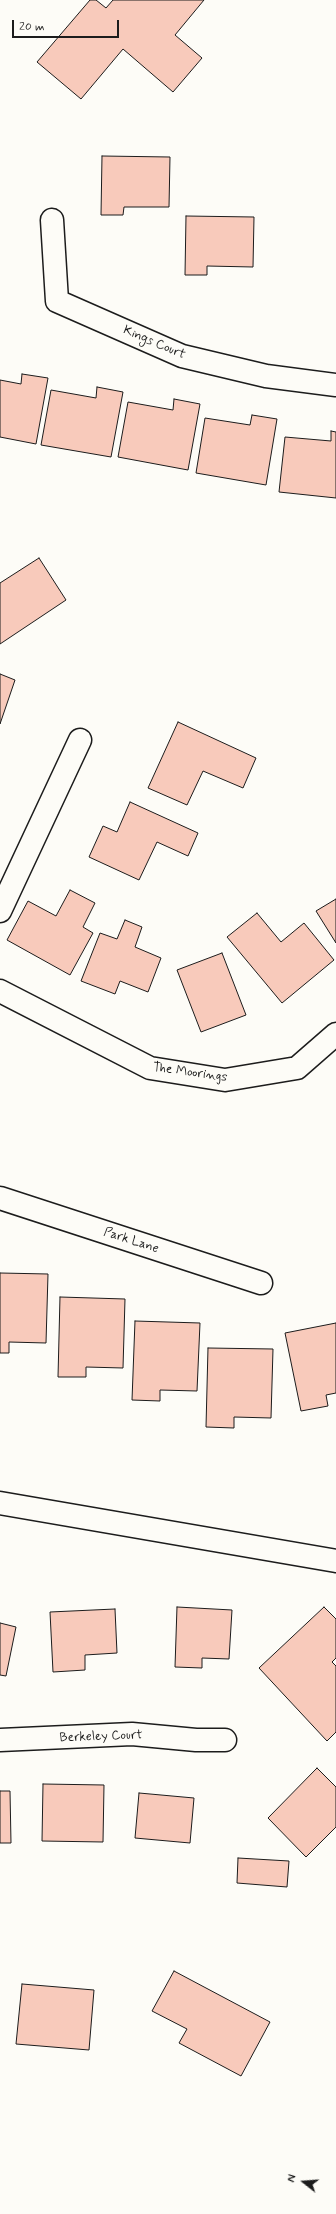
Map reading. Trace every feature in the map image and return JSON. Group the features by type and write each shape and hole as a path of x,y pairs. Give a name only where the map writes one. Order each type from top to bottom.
{"street":[{"name":"Kings Court","path":"52,220 57,301 182,356 266,376 336,386"},
{"path":"0,911 80,740"},
{"name":"The Moorings","path":"0,991 150,1068 225,1080 297,1068 336,1034"},
{"name":"Park Lane","path":"0,1198 261,1283"},
{"path":"0,1503 336,1561"},
{"name":"Berkeley Court","path":"0,1740 132,1734 196,1740 226,1740"}],"building":[{"path":"90,0 96,0 106,8 113,0 204,0 175,35 202,58 173,92 123,49 81,99 37,62"},
{"path":"102,156 170,157 169,207 124,207 123,215 101,215"},
{"path":"186,216 254,217 253,267 207,266 207,275 185,275"},
{"path":"22,374 48,378 36,444 0,437 0,380 21,384"},
{"path":"97,387 123,392 111,457 41,445 51,390 96,398"},
{"path":"174,399 200,404 188,470 118,457 128,402 173,410"},
{"path":"252,415 277,419 266,485 196,473 205,418 250,425"},
{"path":"331,431 336,432 336,498 279,492 285,437 331,441"},
{"path":"39,558 66,600 0,644 0,583"},
{"path":"0,674 15,680 0,724"},
{"path":"178,722 256,758 243,788 203,771 187,805 148,788"},
{"path":"130,802 198,833 188,856 157,842 139,880 89,857 103,826 117,832"},
{"path":"70,890 95,903 83,927 93,933 70,975 7,940 28,901 56,916"},
{"path":"336,899 336,943 316,911"},
{"path":"257,913 281,942 304,923 334,960 282,1003 227,937"},
{"path":"125,920 142,927 135,947 161,958 148,992 120,981 115,994 81,981 100,933 117,939"},
{"path":"222,953 246,1015 201,1032 177,970"},
{"path":"0,1273 48,1274 46,1343 9,1342 9,1353 0,1353"},
{"path":"60,1297 125,1299 123,1368 86,1367 86,1377 58,1377"},
{"path":"135,1321 200,1323 197,1391 160,1390 160,1401 132,1400"},
{"path":"336,1323 336,1393 326,1395 328,1406 301,1411 285,1333"},
{"path":"208,1348 273,1349 271,1418 234,1417 234,1428 206,1427"},
{"path":"177,1607 232,1610 229,1659 202,1658 202,1668 175,1667"},
{"path":"324,1607 336,1619 336,1658 332,1662 336,1666 336,1732 327,1741 259,1668"},
{"path":"115,1609 117,1653 85,1655 85,1670 53,1672 50,1612"},
{"path":"0,1623 16,1627 6,1676 0,1675"},
{"path":"317,1768 336,1787 336,1827 306,1857 268,1818"},
{"path":"43,1784 104,1785 103,1842 42,1841"},
{"path":"0,1791 10,1791 11,1843 0,1843"},
{"path":"139,1793 194,1798 190,1843 135,1838"},
{"path":"238,1858 289,1861 287,1887 237,1883"},
{"path":"174,1971 270,2022 241,2076 179,2043 187,2029 152,2011"},
{"path":"22,1984 94,1990 89,2050 16,2044"}]}
